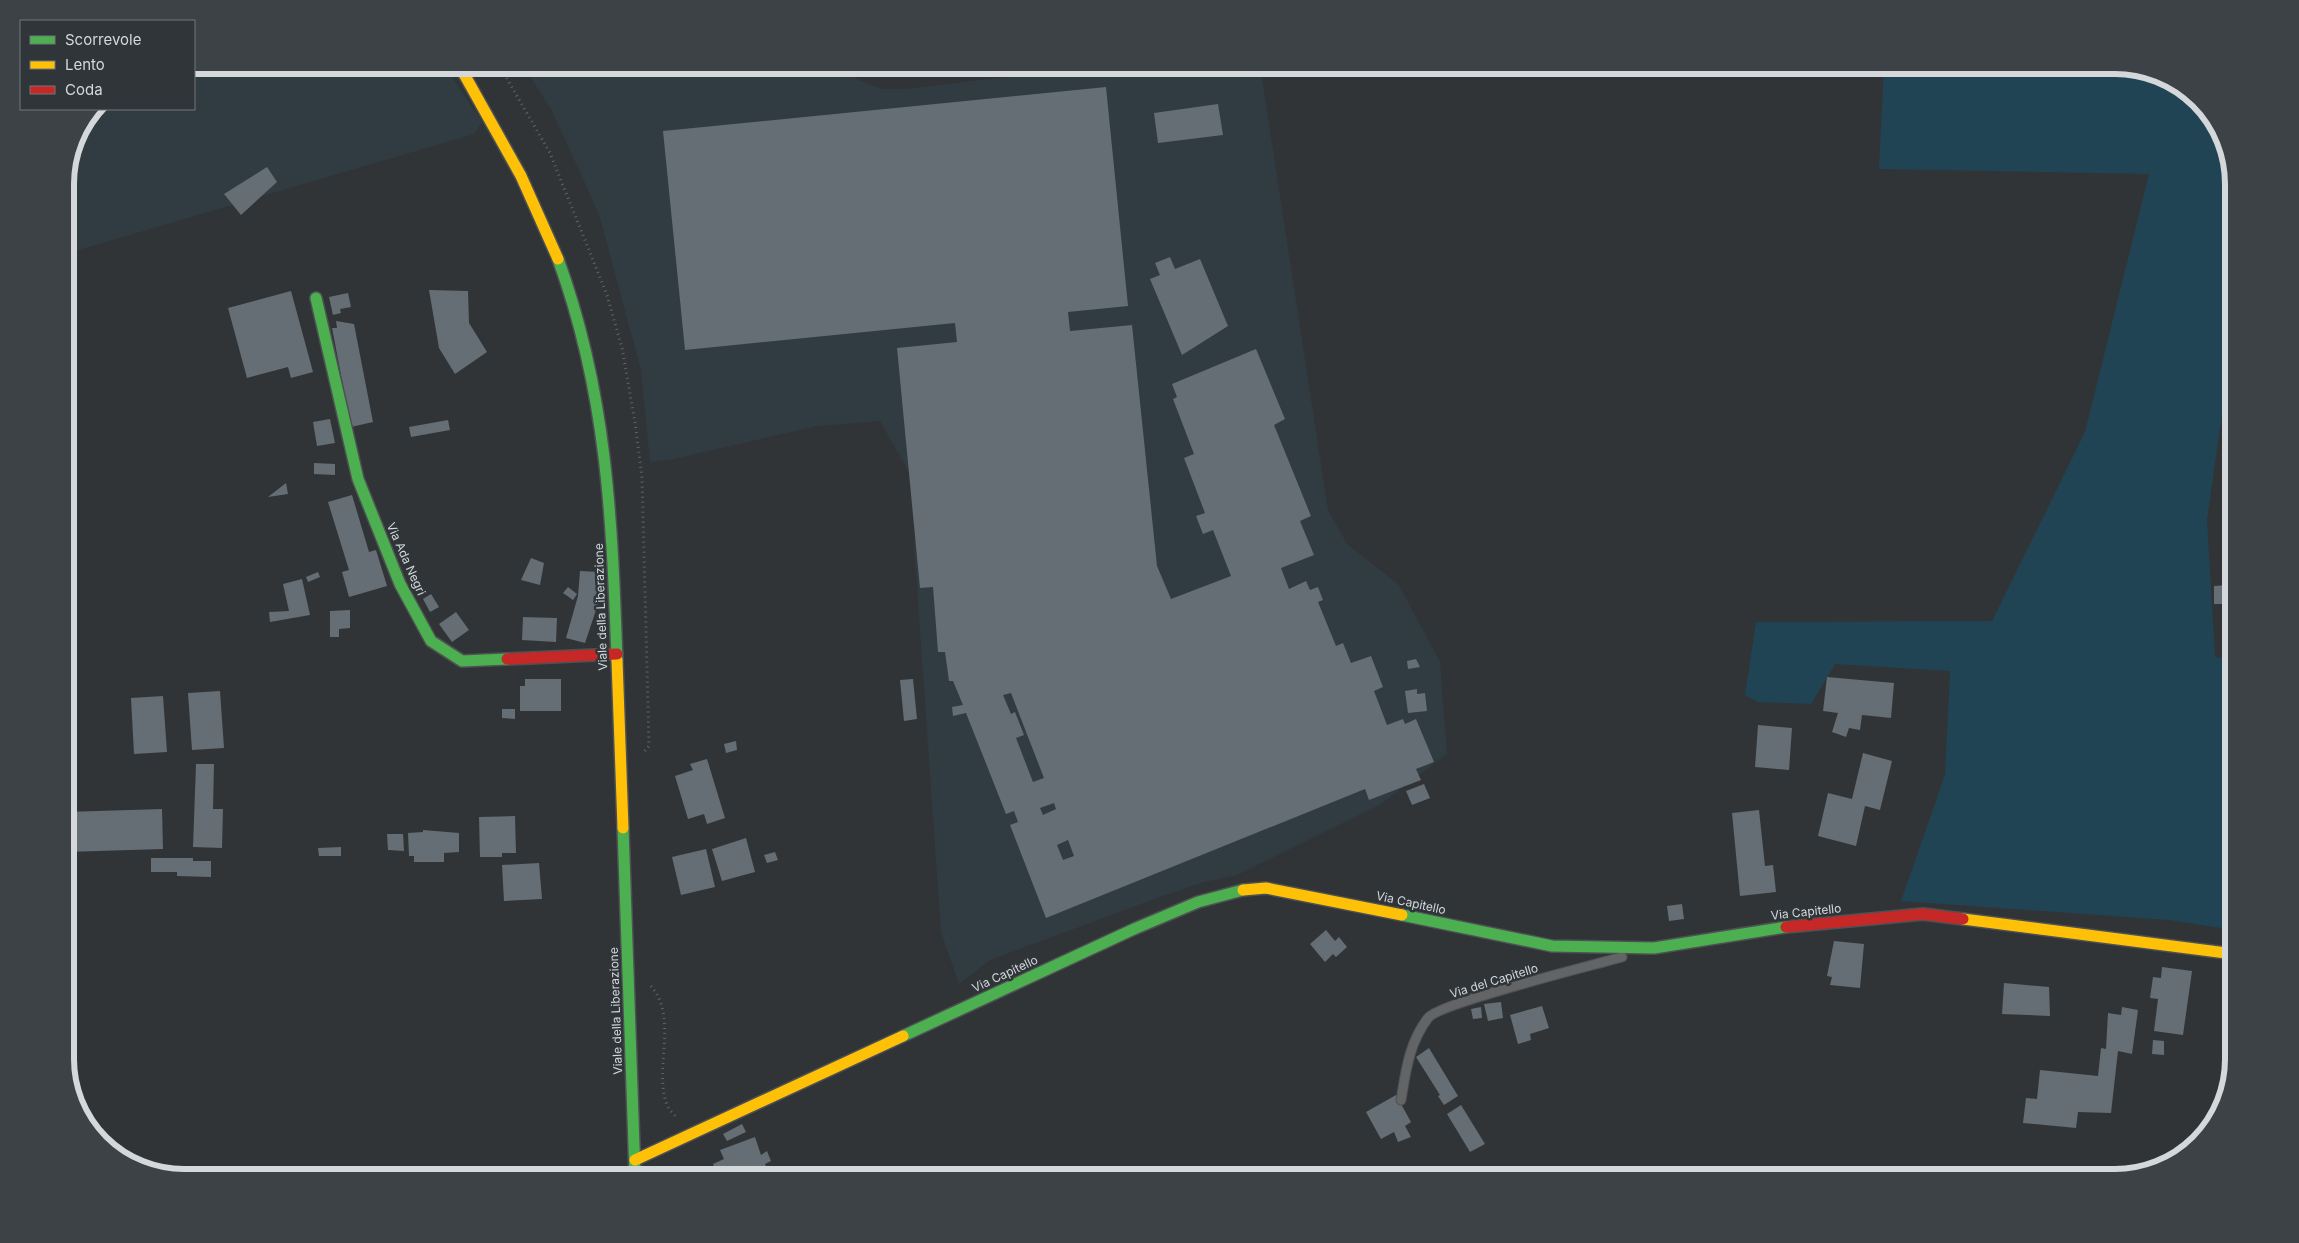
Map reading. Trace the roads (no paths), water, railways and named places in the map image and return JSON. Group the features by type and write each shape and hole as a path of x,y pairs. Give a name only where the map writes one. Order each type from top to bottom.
{"street":[{"name":"Viale della Liberazione","path":"464,74 502,135 542,217 574,304 592,372 608,469 617,654 636,1169"},
{"name":"Via Ada Negri","path":"316,298 358,479 400,584 431,642 462,661 617,654"},
{"name":"Via Capitello","path":"635,1160 1134,929 1207,899 1243,888 1266,888 1552,946 1654,948 1791,926 1923,914 2225,953"}],"lane":[{"name":"Via del Capitello","path":"1401,1100 1409,1051 1429,1016 1486,994 1654,948"}]}
